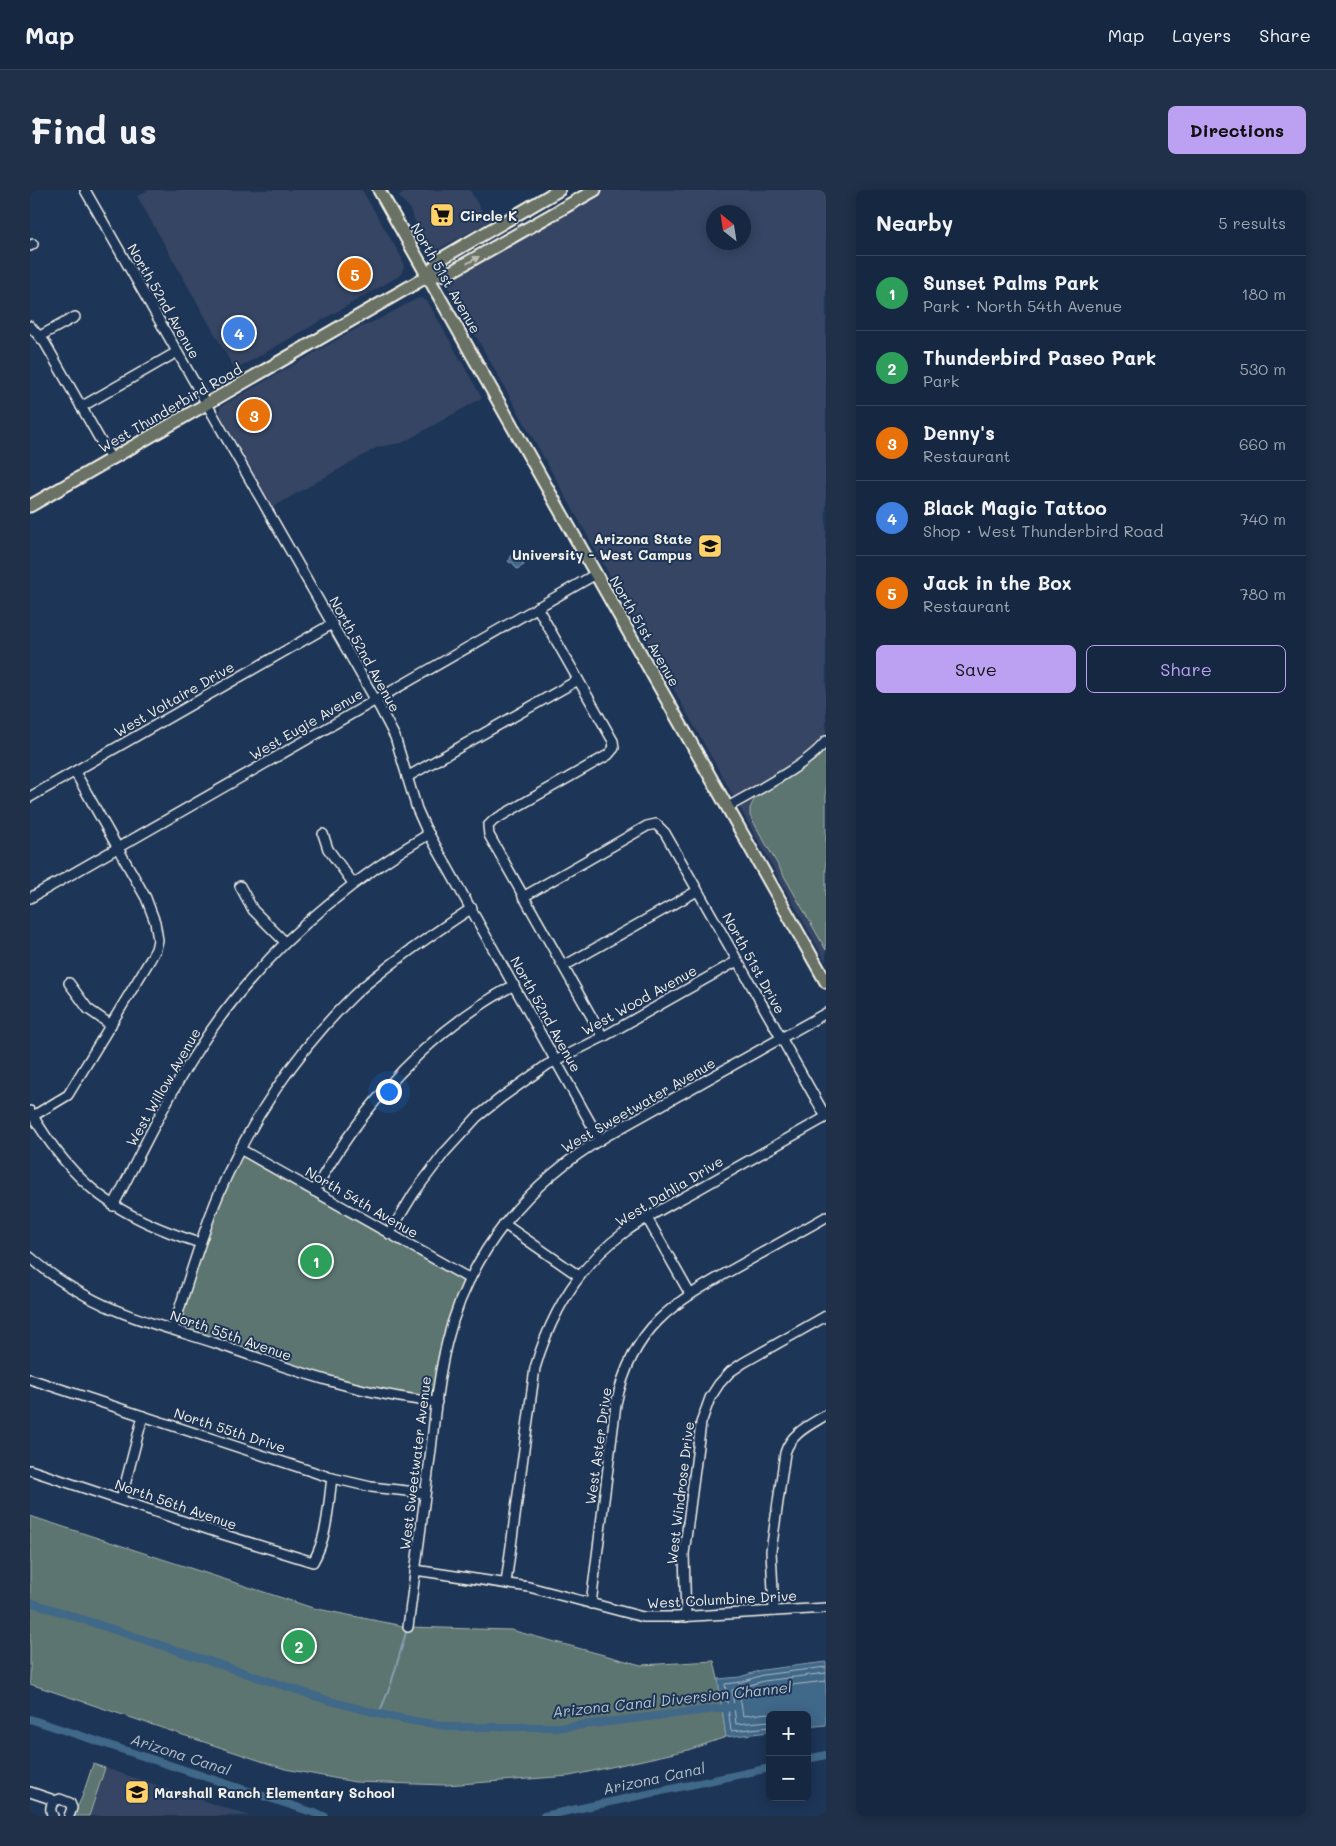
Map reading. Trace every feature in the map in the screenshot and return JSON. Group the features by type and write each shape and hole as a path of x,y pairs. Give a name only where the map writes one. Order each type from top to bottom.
{"main road":[{"name":"North 51st Avenue","path":"379,190 826,982"},
{"name":"West Thunderbird Road","path":"428,276 438,260 559,190"},
{"path":"569,205 573,194 580,190"},
{"name":"West Thunderbird Road","path":"30,506 428,276 447,274 595,190"}],"street":[{"name":"North 52nd Avenue","path":"85,190 375,700 395,737 417,809 429,834 600,1140"},
{"path":"40,336 75,317"},
{"path":"30,326 40,336 111,459"},
{"path":"81,407 177,352"},
{"name":"West Eugie Avenue","path":"30,898 596,574"},
{"path":"537,607 613,741 614,748 608,755 494,820 488,826 489,835 603,1037"},
{"name":"West Voltaire Drive","path":"30,797 332,624"},
{"path":"407,777 578,680"},
{"path":"728,807 803,761 820,749 826,741"},
{"path":"75,772 146,898 155,922 158,940 150,960 68,1095 31,1113 50,1144 69,1168 85,1184 113,1206 144,1223 200,1243"},
{"name":"North 51st Drive","path":"523,897 647,826 656,824 665,833 826,1117"},
{"path":"324,834 328,850 354,883"},
{"name":"West Willow Avenue","path":"113,1206 189,1062 236,997 285,942 316,914 385,861 429,834"},
{"path":"240,886 253,910 285,942"},
{"path":"564,966 697,891"},
{"path":"173,1329 200,1243 218,1196 240,1149 260,1113 289,1070 353,995 416,944 472,908"},
{"name":"West Wood Avenue","path":"389,1234 414,1193 445,1152 460,1135 502,1096 556,1060 603,1037 738,961"},
{"path":"69,983 88,1009 111,1025"},
{"path":"314,1191 344,1143 387,1086 436,1039 484,1003 514,985"},
{"name":"West Sweetwater Avenue","path":"408,1627 437,1402 447,1342 470,1278 487,1248 504,1224 534,1190 568,1160 600,1140 826,1013"},
{"name":"West Dahlia Drive","path":"506,1583 534,1368 542,1342 561,1302 579,1276 610,1244 647,1218 826,1117"},
{"name":"North 54th Avenue","path":"240,1149 470,1278"},
{"name":"West Aster Drive","path":"591,1604 620,1384 640,1342 664,1314 690,1294 826,1217"},
{"path":"647,1218 690,1294"},
{"path":"504,1224 579,1276"},
{"name":"North 55th Avenue","path":"30,1257 59,1280 84,1295 130,1316 337,1384 402,1398 437,1402"},
{"name":"West Windrose Drive","path":"686,1617 684,1554 701,1423 710,1398 730,1372 826,1316"},
{"name":"North 55th Drive","path":"30,1379 332,1478 371,1487 425,1494"},
{"path":"774,1611 771,1551 785,1452 790,1441 799,1432 826,1415"},
{"path":"121,1500 143,1416"},
{"name":"North 56th Avenue","path":"30,1470 225,1535 313,1562 325,1532 332,1478"},
{"name":"West Columbine Drive","path":"415,1570 529,1587 638,1616 686,1617 826,1608"},
{"path":"30,1792 51,1799 54,1802"},
{"path":"53,1816 50,1808 54,1802 60,1799 70,1803 72,1812 69,1816"}],"shaded area":[{"path":"148,190 362,190 402,258 404,267 401,275 235,370 137,196"},
{"path":"409,190 470,190 488,222 439,249 432,250 425,243 408,206 398,196"},
{"name":"Arizona State University - West Campus","path":"603,190 826,190 826,962 445,281"},
{"path":"418,298 428,302 482,398 402,443 378,447 273,507 220,414 220,407 354,330"},
{"name":"Marshall Ranch Elementary School","path":"105,1768 250,1816 89,1816"}],"green space":[{"path":"826,748 826,950 750,816 750,808 755,798 815,760"},
{"path":"240,1149 470,1279 457,1308 437,1402 365,1391 173,1329 200,1243"},
{"path":"30,1516 313,1608 408,1627 511,1630 641,1665 714,1661 726,1737 688,1750 570,1776 446,1785 355,1782 285,1769 30,1684"},
{"path":"93,1764 105,1768 89,1816 73,1816 82,1797"}],"water":[{"path":"517,552 524,565 517,569 512,562 508,561 511,559 510,556"},
{"path":"826,1662 826,1725 811,1727 811,1711 766,1711 766,1732 726,1737 718,1679 740,1677 762,1670"}],"waterway":[{"name":"Arizona Canal Diversion Channel","path":"30,1602 327,1700 379,1714 454,1727 566,1727 732,1707"},
{"path":"379,1714 391,1684 407,1629"},
{"name":"Arizona Canal","path":"30,1719 324,1816"},
{"name":"Arizona Canal","path":"811,1758 826,1755"},
{"name":"Arizona Canal","path":"544,1816 766,1769"}],"place":[{"name":"Circle K","path":"442,215"},
{"name":"Jack in the Box","path":"355,274"},
{"name":"Black Magic Tattoo","path":"239,333"},
{"name":"Denny's","path":"254,415"},
{"name":"Arizona State University - West Campus","path":"710,546"},
{"name":"Sunset Palms Park","path":"316,1261"},
{"name":"Thunderbird Paseo Park","path":"299,1646"},
{"name":"Marshall Ranch Elementary School","path":"137,1792"}]}
